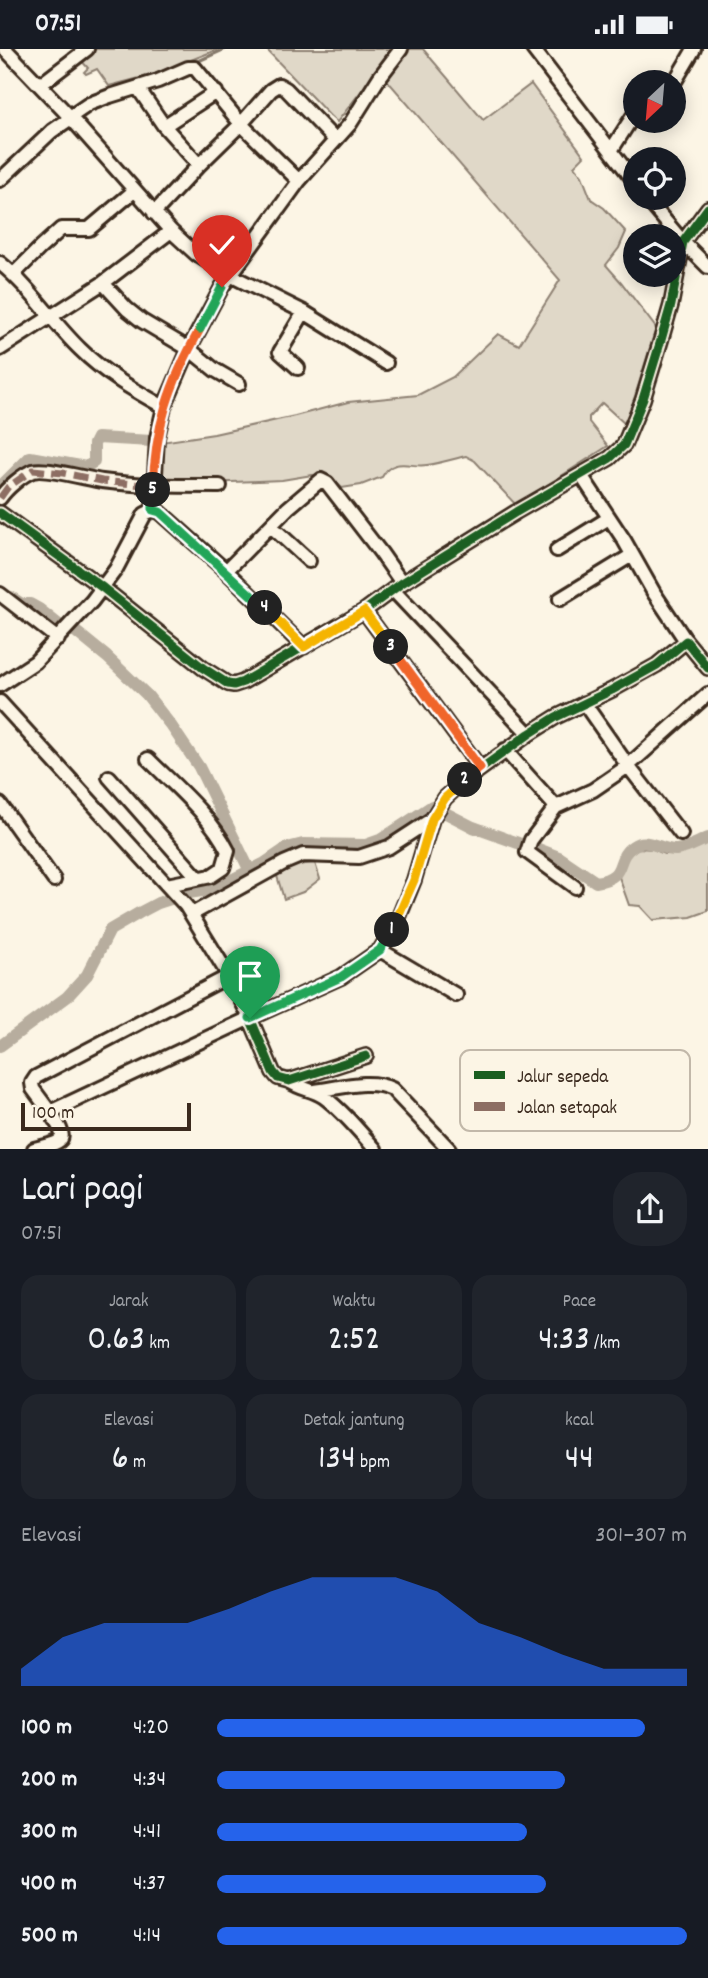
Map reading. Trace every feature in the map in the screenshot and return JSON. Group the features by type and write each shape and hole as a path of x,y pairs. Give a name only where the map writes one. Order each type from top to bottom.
{"street":[{"path":"5,49 70,117 154,213 196,254 230,275 304,311 386,363"},
{"path":"40,85 87,49"},
{"path":"153,510 157,438 164,407 189,349 230,275 299,181 350,124 401,49"},
{"path":"533,49 623,165"},
{"path":"682,70 694,49"},
{"path":"0,180 52,131 89,104 188,68 195,68 241,124 299,181"},
{"path":"154,213 271,90 279,85 335,140"},
{"path":"138,88 164,126 199,165"},
{"path":"164,126 216,92"},
{"path":"612,149 623,132"},
{"path":"14,274 61,229 89,229 134,191"},
{"path":"686,238 708,208"},
{"path":"656,210 668,224"},
{"path":"0,349 103,283 171,231"},
{"path":"686,245 708,267"},
{"path":"0,263 14,274 79,348 106,372 164,407"},
{"path":"103,283 142,321 189,349 215,370 239,384"},
{"path":"0,513 228,684 243,683 364,611 398,586 516,512 610,458 624,446 643,398 674,287"},
{"path":"298,367 280,352 304,311"},
{"path":"0,498 8,487 33,470 153,486 220,486"},
{"path":"581,475 654,593 708,668"},
{"path":"226,571 300,497 319,481 325,481 381,552 398,586 529,734"},
{"path":"0,685 35,662 103,588 145,514 153,510 160,512 226,571 304,647"},
{"path":"557,550 609,518"},
{"path":"271,526 309,561"},
{"path":"560,599 632,555"},
{"path":"0,594 58,639"},
{"path":"364,611 480,768"},
{"path":"189,910 303,855 359,857 389,846 435,814 454,790 505,750 584,703 657,665 686,641"},
{"path":"575,887 527,852 555,807 593,790 628,767 708,694"},
{"path":"0,702 189,910 229,976 278,1078 299,1088 316,1091 371,1084 386,1086 392,1089 449,1149"},
{"path":"584,703 628,767 681,834"},
{"path":"505,750 555,807"},
{"path":"148,759 204,817 220,836 228,851 223,868 211,876 198,878 171,890"},
{"path":"109,777 198,878"},
{"path":"0,804 54,880"},
{"path":"50,1112 341,977 380,950 396,924 414,880 435,814"},
{"path":"380,950 456,995"},
{"path":"34,1149 58,1143 62,1137 62,1131 33,1089 32,1083 36,1077 229,976"},
{"path":"289,1081 366,1056"},
{"path":"316,1091 336,1107 375,1149"}],"shaded area":[{"path":"92,49 219,49 155,74 109,86 97,69 86,74 84,72 88,68 80,59"},
{"path":"266,49 394,49 337,122"},
{"path":"408,49 423,49 483,120 531,84 584,156 574,166 582,176 591,199 604,208 623,229 619,248 606,265 656,328 628,419 625,424 602,403 589,417 589,422 608,446 515,504 475,461 466,456 421,466 397,465 386,471 382,477 361,485 342,488 329,476 312,475 282,480 161,482 161,442 214,434 348,402 418,395 453,377 498,334 519,345 560,280 386,79"},
{"path":"708,842 708,911 691,917 653,920 640,906 629,905 619,877 627,857 638,848 677,854"},
{"path":"315,863 320,879 303,892 284,899 277,876 296,865"}],"waterway":[{"path":"192,64 225,49"},
{"path":"106,91 142,80"},
{"path":"0,487 30,457 86,467 94,462 94,444 97,438 152,441"},
{"path":"11,597 22,604 30,604 39,609 59,625"},
{"path":"69,631 75,631 107,657 147,695 172,727 199,767 250,871"},
{"path":"0,1046 67,997 87,975 110,930 158,903 225,883 265,863 287,848 303,844 366,845 380,840 432,806 473,827 559,857 596,882 613,876 623,856 639,843 676,850 708,838"}],"marked path":[{"path":"0,498 8,487 33,470 153,486"}],"cycle path":[{"path":"0,513 103,588 203,668 228,684 243,682 364,611 402,583 516,512 610,458 624,445 643,399 661,340 683,242 708,208"},
{"path":"366,1056 289,1081 278,1078 250,1018 341,977 380,950 396,924 414,880 432,819 445,798 464,781 529,734 556,717 657,665 686,641 708,668"}],"route":[{"path":"222,287 189,349 164,407 157,438 153,510 160,512 226,571 304,647 364,611 480,768 445,798 434,815 414,880 396,924 380,950 341,977 250,1018"}]}
